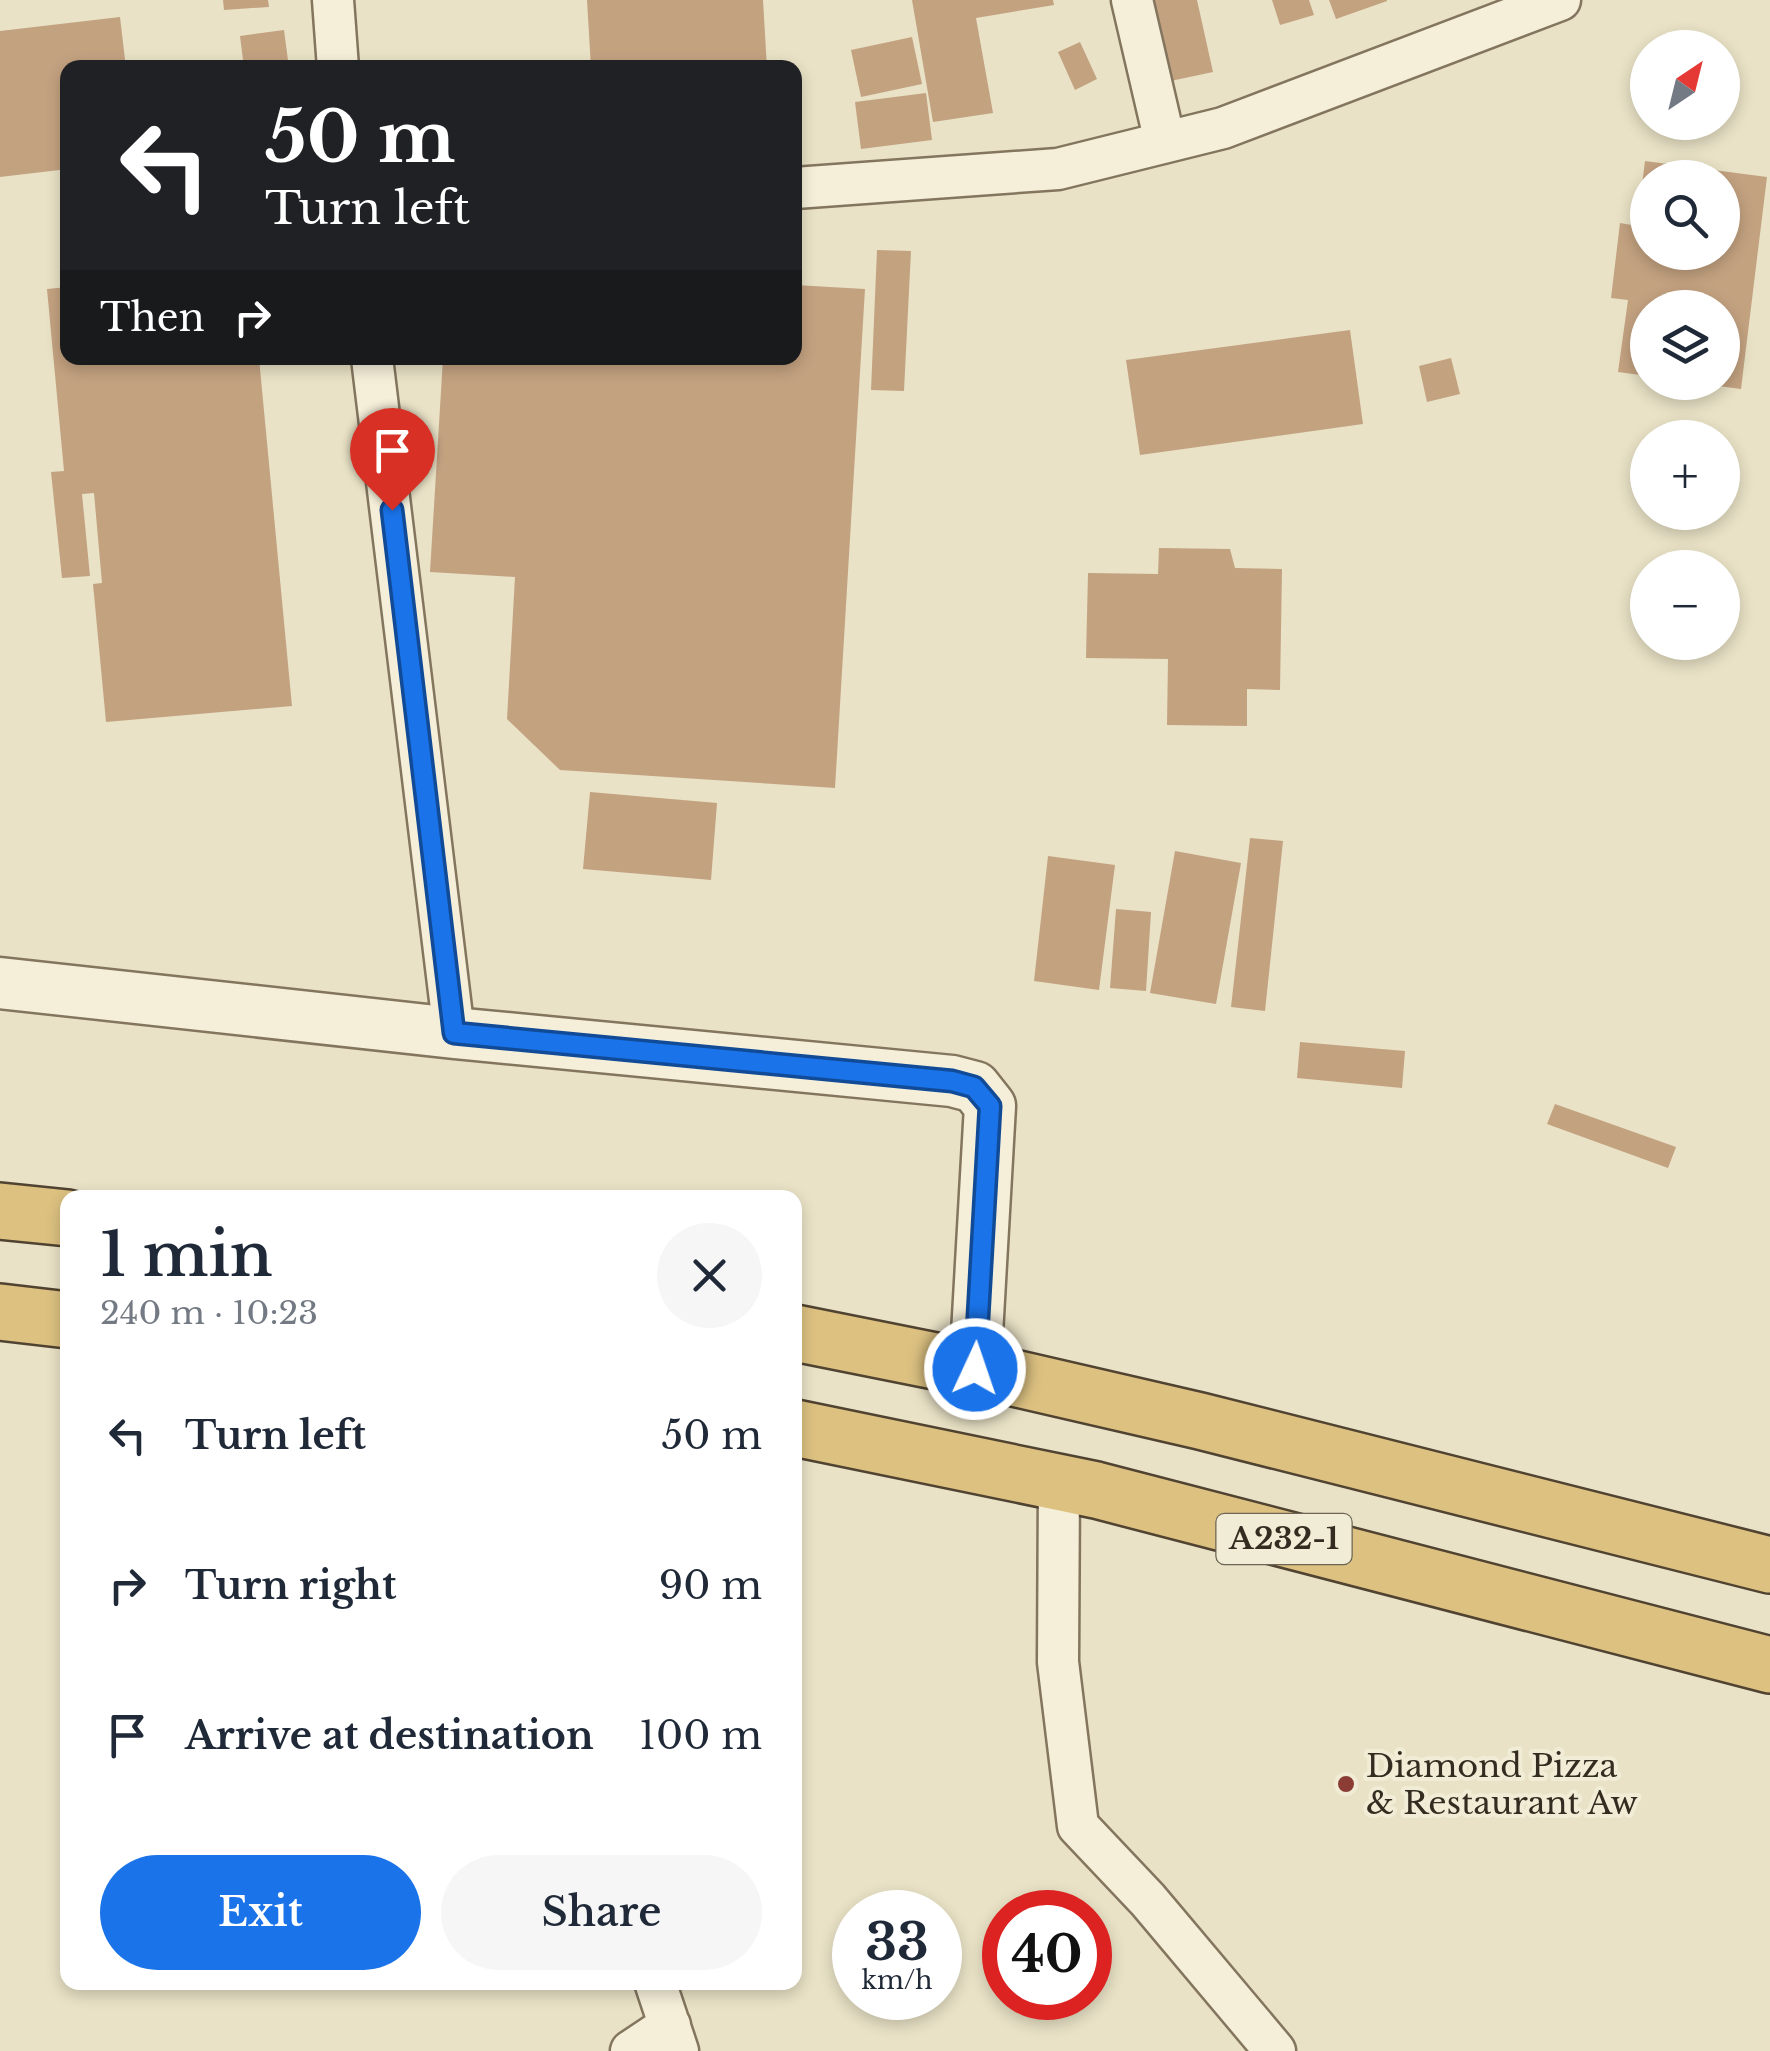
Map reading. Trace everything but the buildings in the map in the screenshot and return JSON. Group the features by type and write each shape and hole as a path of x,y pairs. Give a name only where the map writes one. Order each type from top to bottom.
{"highway":[{"path":"0,1211 60,1217"},
{"path":"0,1312 60,1319"},
{"path":"802,1335 975,1369 1200,1421 1770,1565"},
{"name":"A232-1","path":"802,1429 1060,1482 1770,1665"}],"street":[{"path":"333,0 337,60"},
{"path":"1132,0 1165,142"},
{"path":"802,188 1058,170 1223,128 1560,0"},
{"path":"373,365 454,1033"},
{"path":"0,983 454,1033 952,1081 974,1087 990,1106 975,1369"},
{"path":"1060,1482 1058,1662 1078,1826 1148,1900 1275,2051"},
{"path":"630,2051 674,2038 658,1990"}],"place":[{"name":"Diamond Pizza & Restaurant Aw","path":"1346,1784"}],"route":[{"path":"392,510 454,1033 827,1068 952,1081 974,1087 990,1106 975,1369"}]}
